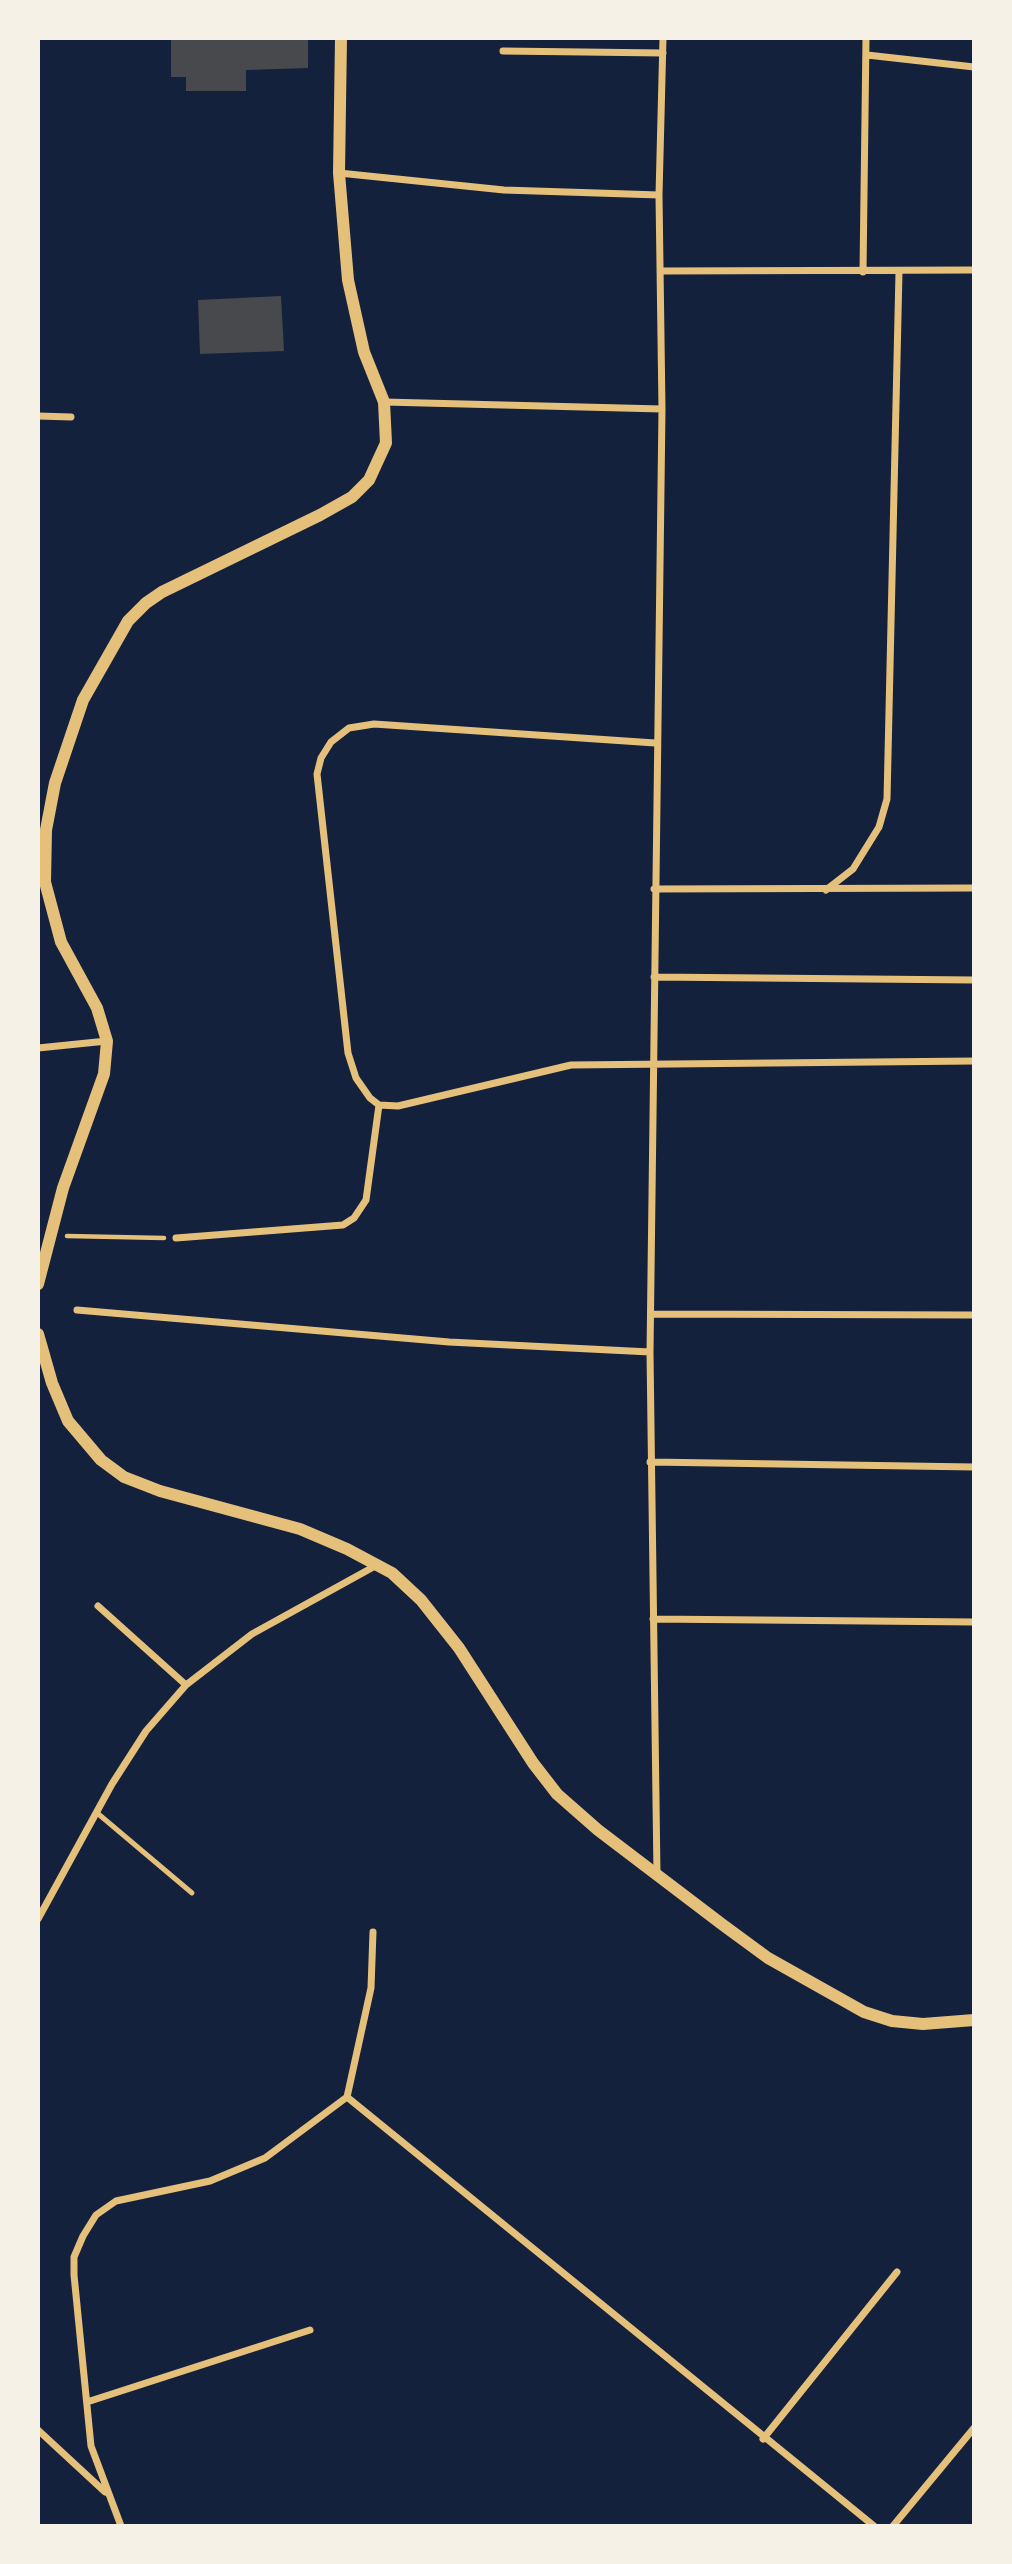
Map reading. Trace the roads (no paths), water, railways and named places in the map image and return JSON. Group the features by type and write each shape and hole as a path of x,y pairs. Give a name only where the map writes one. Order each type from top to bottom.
{"street":[{"path":"38,1284 63,1188 97,1101 104,1074 107,1041 97,1008 61,942 46,882 46,830 55,783 83,700 128,621 146,603 162,592 320,516 352,497 369,480 386,443 384,402 364,352 348,280 339,173 341,38"},
{"path":"657,1876 650,1352 655,743 662,409 659,195 663,38"},
{"path":"863,272 866,38"},
{"path":"503,51 663,53"},
{"path":"866,55 974,67"},
{"path":"339,173 503,190 659,195"},
{"path":"660,271 974,270"},
{"path":"826,890 853,869 879,827 887,799 900,272"},
{"path":"384,402 662,409"},
{"path":"38,416 71,417"},
{"path":"655,743 374,723 349,728 331,742 321,758 317,774 348,1053 362,1090 379,1105 398,1107 431,1101 551,1068 652,1063 974,1062"},
{"path":"654,888 974,888"},
{"path":"654,977 974,980"},
{"path":"38,1048 107,1041"},
{"path":"176,1238 343,1225 354,1218 366,1200 379,1105"},
{"path":"76,1310 449,1342 650,1352"},
{"path":"651,1314 974,1315"},
{"path":"38,1334 52,1383 68,1422 101,1460 124,1477 160,1491 300,1529 378,1565 421,1600 459,1648 533,1763 557,1794 657,1876 768,1958 864,2012 892,2021 923,2024 974,2020"},
{"path":"650,1462 974,1467"},
{"path":"38,1919 96,1812 146,1731 186,1685 252,1634 378,1565"},
{"path":"98,1606 186,1685"},
{"path":"653,1619 974,1622"},
{"path":"121,2525 91,2446 74,2275 75,2257 96,2215 116,2201 238,2172 265,2158 347,2097 371,1988 373,1932"},
{"path":"347,2097 476,2200 764,2439 874,2525"},
{"path":"764,2439 897,2272"},
{"path":"87,2402 310,2330"},
{"path":"893,2525 974,2428"},
{"path":"38,2430 108,2495"}],"lane":[{"path":"96,1812 192,1893"}]}
